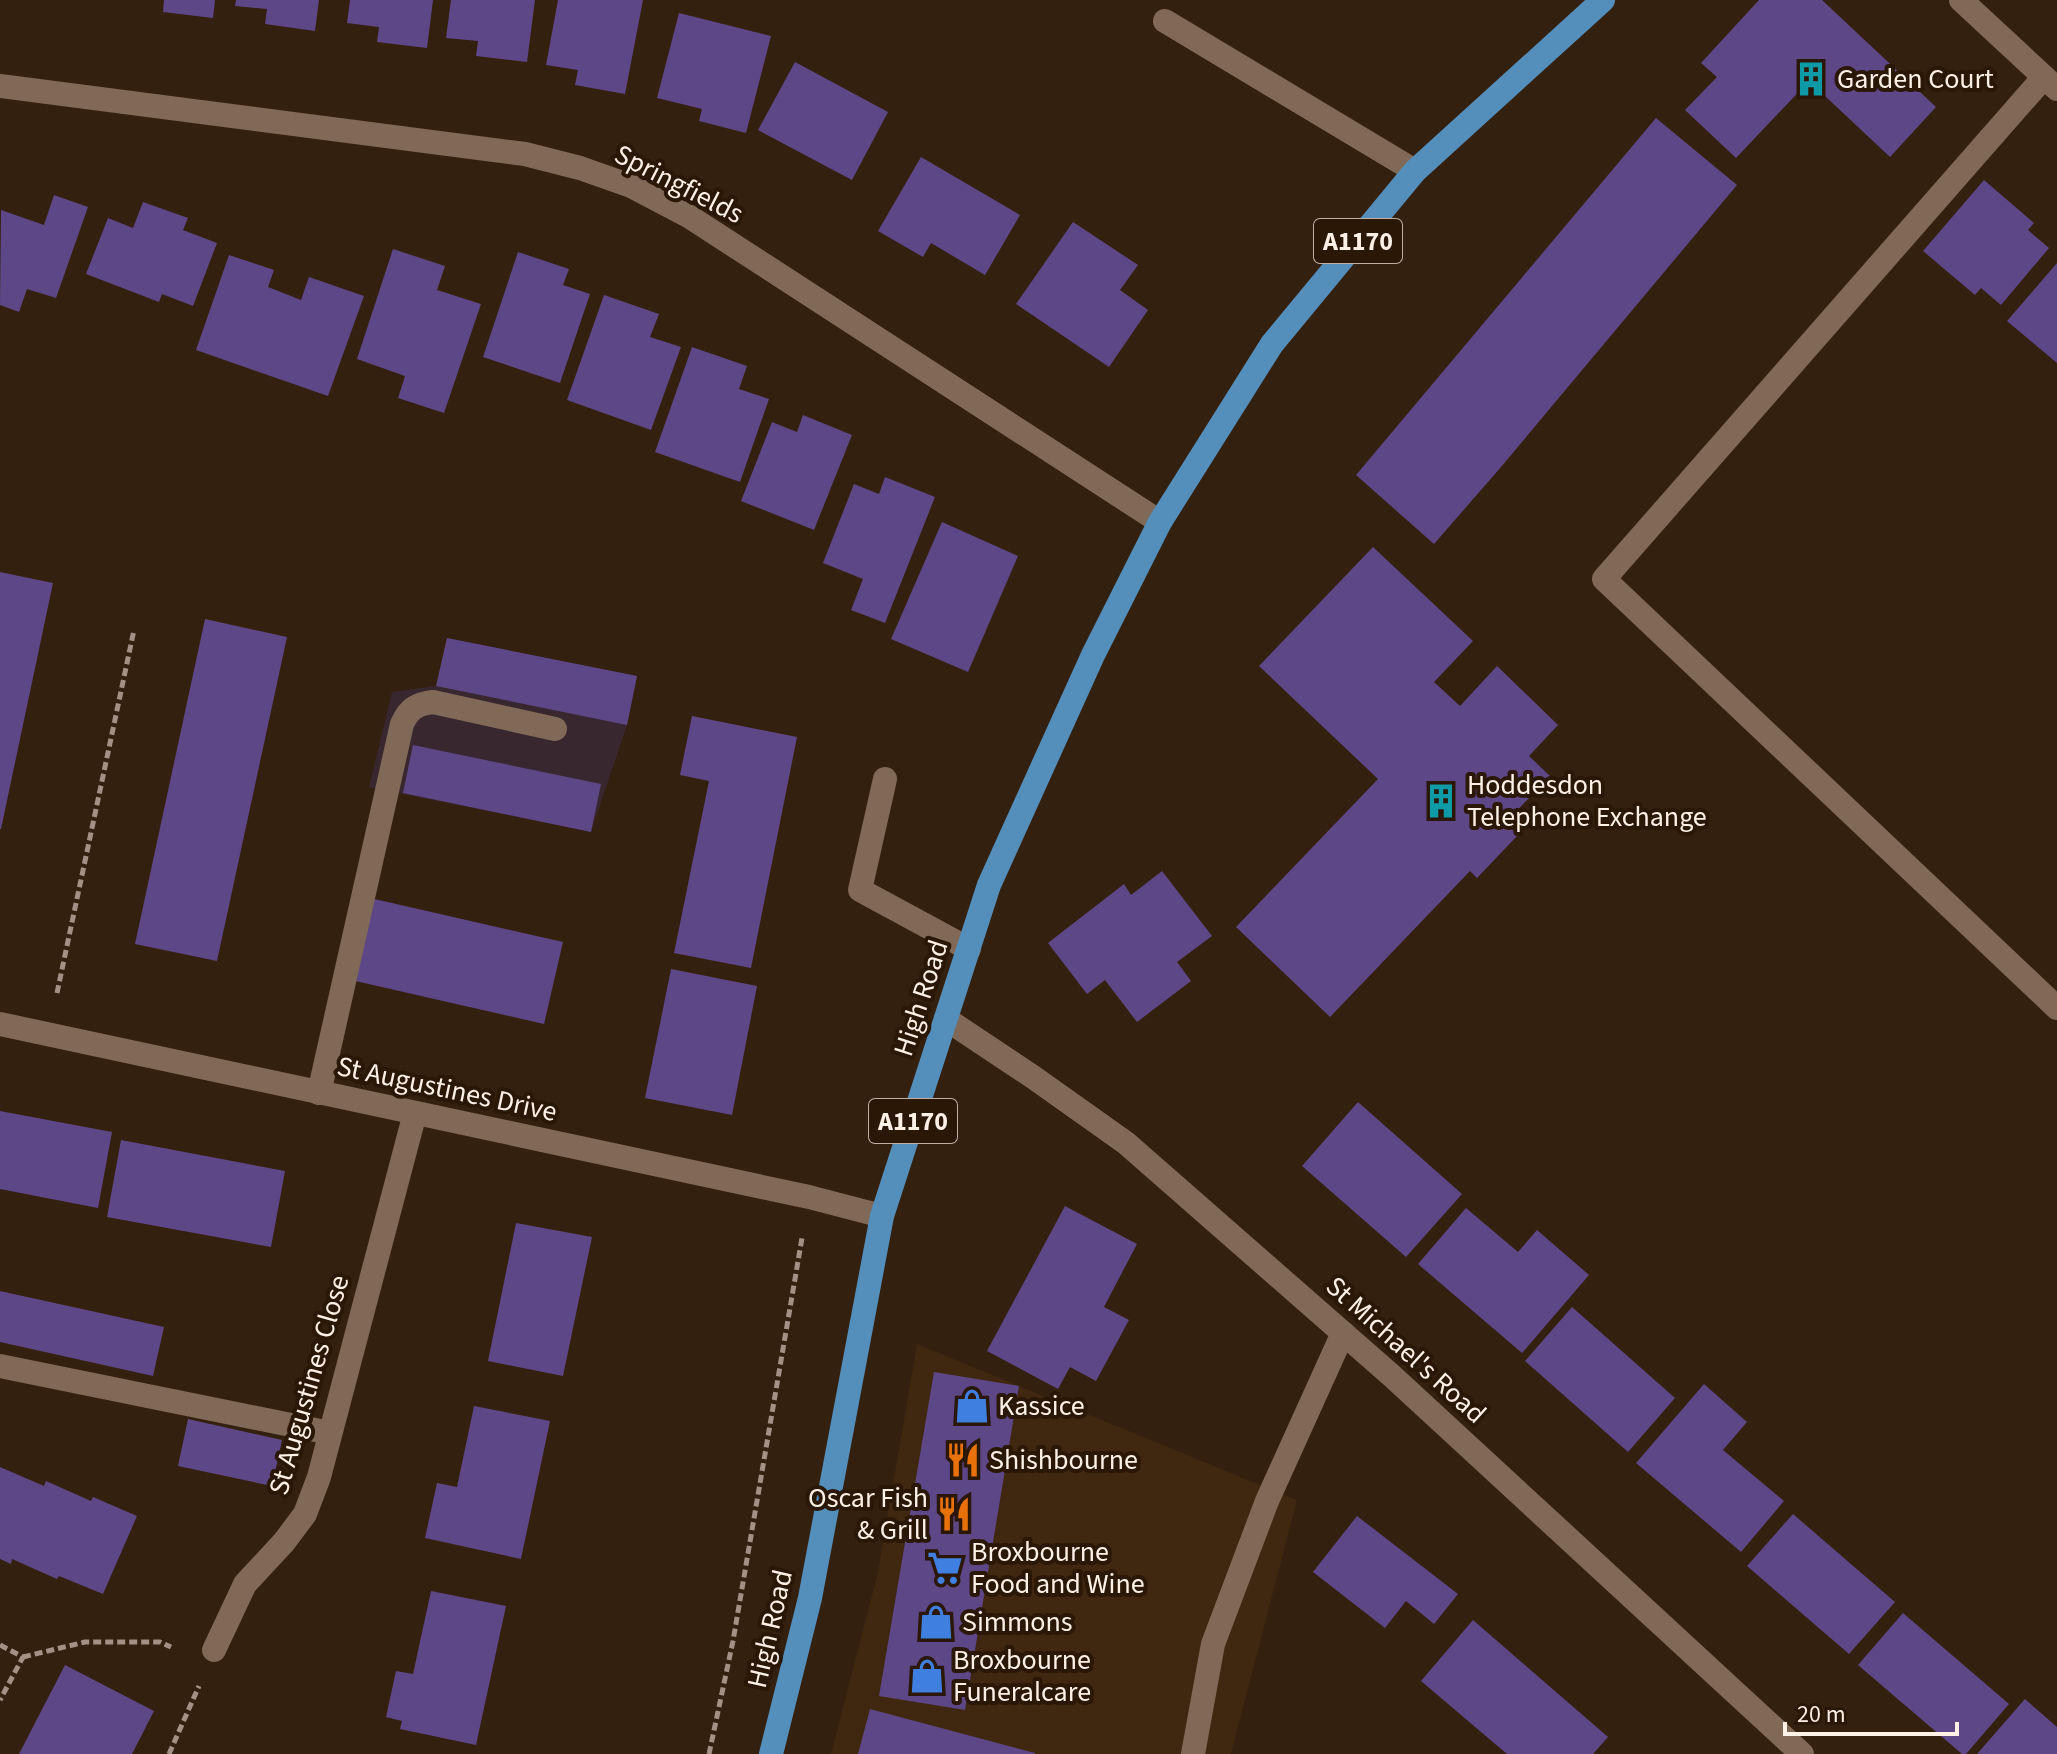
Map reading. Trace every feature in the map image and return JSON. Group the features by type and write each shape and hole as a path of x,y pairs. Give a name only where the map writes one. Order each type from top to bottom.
{"main road":[{"name":"A1170","path":"1160,522 1272,344 1415,171 1603,0"},
{"name":"High Road","path":"771,1754 810,1598 882,1216 989,885 1093,655 1160,522"}],"street":[{"path":"1961,0 2050,83 1604,579 2057,1008"},
{"path":"1165,21 1415,171"},
{"name":"Springfields","path":"0,86 525,154 580,168 631,186 690,217 1160,522"},
{"path":"319,1093 398,739 408,711 420,703 433,702 555,729"},
{"path":"885,779 860,890 969,949"},
{"name":"St Michael's Road","path":"946,1019 1126,1143 1439,1419 1802,1754"},
{"name":"St Augustines Drive","path":"0,1024 809,1197 882,1216"},
{"name":"St Augustines Close","path":"212,1657 245,1584 305,1514 319,1477 415,1113"},
{"path":"1193,1754 1213,1644 1267,1501 1343,1333"},
{"path":"0,1366 330,1433"}],"path":[{"path":"49,1033 134,630"},
{"path":"709,1754 733,1641 809,1197"},
{"path":"0,1645 23,1657 85,1642 160,1642 212,1657 169,1754"},
{"path":"0,1700 23,1657"}],"shaded area":[{"path":"447,638 637,676 627,725 591,832 369,787 392,692 436,686"},
{"path":"917,1344 1297,1500 1231,1754 831,1754 878,1572"}],"building":[{"path":"164,0 215,0 213,18 163,12"},
{"path":"236,0 319,0 315,31 265,24 267,9 235,6"},
{"path":"350,0 433,0 427,48 377,42 379,27 347,23"},
{"path":"451,0 535,0 527,62 476,56 478,41 446,38"},
{"path":"558,0 643,0 625,94 575,85 578,70 546,65"},
{"name":"Garden Court","path":"1759,0 1822,0 1936,107 1890,157 1809,81 1736,158 1685,110 1717,77 1701,63"},
{"path":"679,13 771,36 746,133 699,121 702,109 657,98"},
{"path":"795,62 888,112 852,180 758,130"},
{"path":"1656,118 1737,185 1434,544 1356,475"},
{"path":"921,157 1020,215 985,275 931,243 923,257 878,231"},
{"path":"1984,180 2034,223 2028,230 2049,248 2001,305 1981,288 1975,295 1923,251"},
{"path":"54,195 88,207 56,298 27,289 19,312 0,305 1,210 44,225"},
{"path":"143,202 188,218 183,230 217,243 193,306 162,294 159,302 86,274 108,218 133,228"},
{"path":"1073,222 1138,265 1120,290 1148,310 1109,367 1016,304"},
{"path":"393,249 445,266 437,290 481,304 444,413 398,398 405,376 357,359"},
{"path":"518,252 569,269 563,285 590,294 560,383 483,357"},
{"path":"229,255 274,270 268,287 301,300 309,277 364,296 328,396 196,350"},
{"path":"2057,263 2057,363 2007,321"},
{"path":"604,295 659,314 650,337 681,347 651,430 567,400"},
{"path":"692,347 747,366 739,389 769,399 740,482 655,452"},
{"path":"803,415 852,435 814,530 741,501 772,422 797,432"},
{"path":"885,477 935,497 885,623 851,610 863,579 823,563 854,484 879,494"},
{"path":"942,522 1018,556 968,672 891,639"},
{"name":"Hoddesdon Telephone Exchange","path":"1373,547 1473,641 1434,682 1460,706 1497,666 1558,725 1529,756 1550,776 1505,823 1518,835 1477,878 1470,871 1330,1017 1236,927 1378,779 1259,666"},
{"path":"0,572 53,583 1,829 0,829"},
{"path":"205,619 287,637 217,961 135,944"},
{"path":"447,638 637,676 627,725 436,686"},
{"path":"692,716 797,737 751,968 674,953 709,781 680,775"},
{"path":"413,745 601,784 591,832 403,793"},
{"path":"1162,871 1212,936 1177,962 1191,981 1137,1022 1105,980 1087,994 1048,943 1124,884 1131,895"},
{"path":"370,898 563,942 544,1024 351,980"},
{"path":"671,969 757,986 732,1115 645,1098"},
{"path":"1358,1102 1462,1194 1406,1257 1302,1166"},
{"path":"0,1111 112,1132 98,1208 0,1189"},
{"path":"121,1140 285,1171 271,1247 107,1217"},
{"path":"1065,1206 1137,1244 1104,1307 1129,1320 1096,1381 1070,1367 1058,1389 987,1351"},
{"path":"1466,1208 1518,1252 1537,1230 1589,1275 1522,1353 1418,1264"},
{"path":"516,1223 592,1237 563,1376 488,1361"},
{"path":"0,1291 164,1327 153,1376 0,1342"},
{"path":"1572,1307 1675,1398 1628,1452 1525,1361"},
{"path":"934,1372 1019,1386 965,1710 879,1696"},
{"path":"1704,1384 1747,1422 1723,1450 1784,1501 1741,1552 1636,1463"},
{"path":"474,1406 550,1421 521,1559 425,1538 437,1483 457,1487"},
{"path":"188,1419 282,1440 272,1486 178,1466"},
{"path":"0,1467 44,1486 46,1481 91,1501 93,1497 137,1516 103,1594 59,1576 57,1579 12,1559 11,1564 0,1559"},
{"path":"1793,1514 1895,1602 1849,1654 1747,1566"},
{"path":"1357,1516 1458,1594 1434,1624 1406,1601 1385,1628 1313,1572"},
{"path":"431,1591 506,1606 476,1745 400,1729 402,1721 386,1717 396,1671 413,1674"},
{"path":"1903,1613 2009,1704 1966,1754 1962,1754 1858,1665"},
{"path":"1473,1620 1608,1737 1593,1754 1507,1754 1421,1681"},
{"path":"65,1665 154,1711 132,1754 19,1754"},
{"path":"2025,1699 2057,1727 2057,1754 1977,1754"},
{"path":"870,1709 1035,1753 1035,1754 858,1754"}],"place":[{"name":"Garden Court","path":"1811,79"},
{"name":"Hoddesdon Telephone Exchange","path":"1441,801"},
{"name":"Kassice","path":"972,1406"},
{"name":"Shishbourne","path":"963,1460"},
{"name":"Oscar Fish & Grill","path":"954,1514"},
{"name":"Broxbourne Food and Wine","path":"945,1568"},
{"name":"Simmons","path":"936,1622"},
{"name":"Broxbourne Funeralcare","path":"927,1676"}]}
